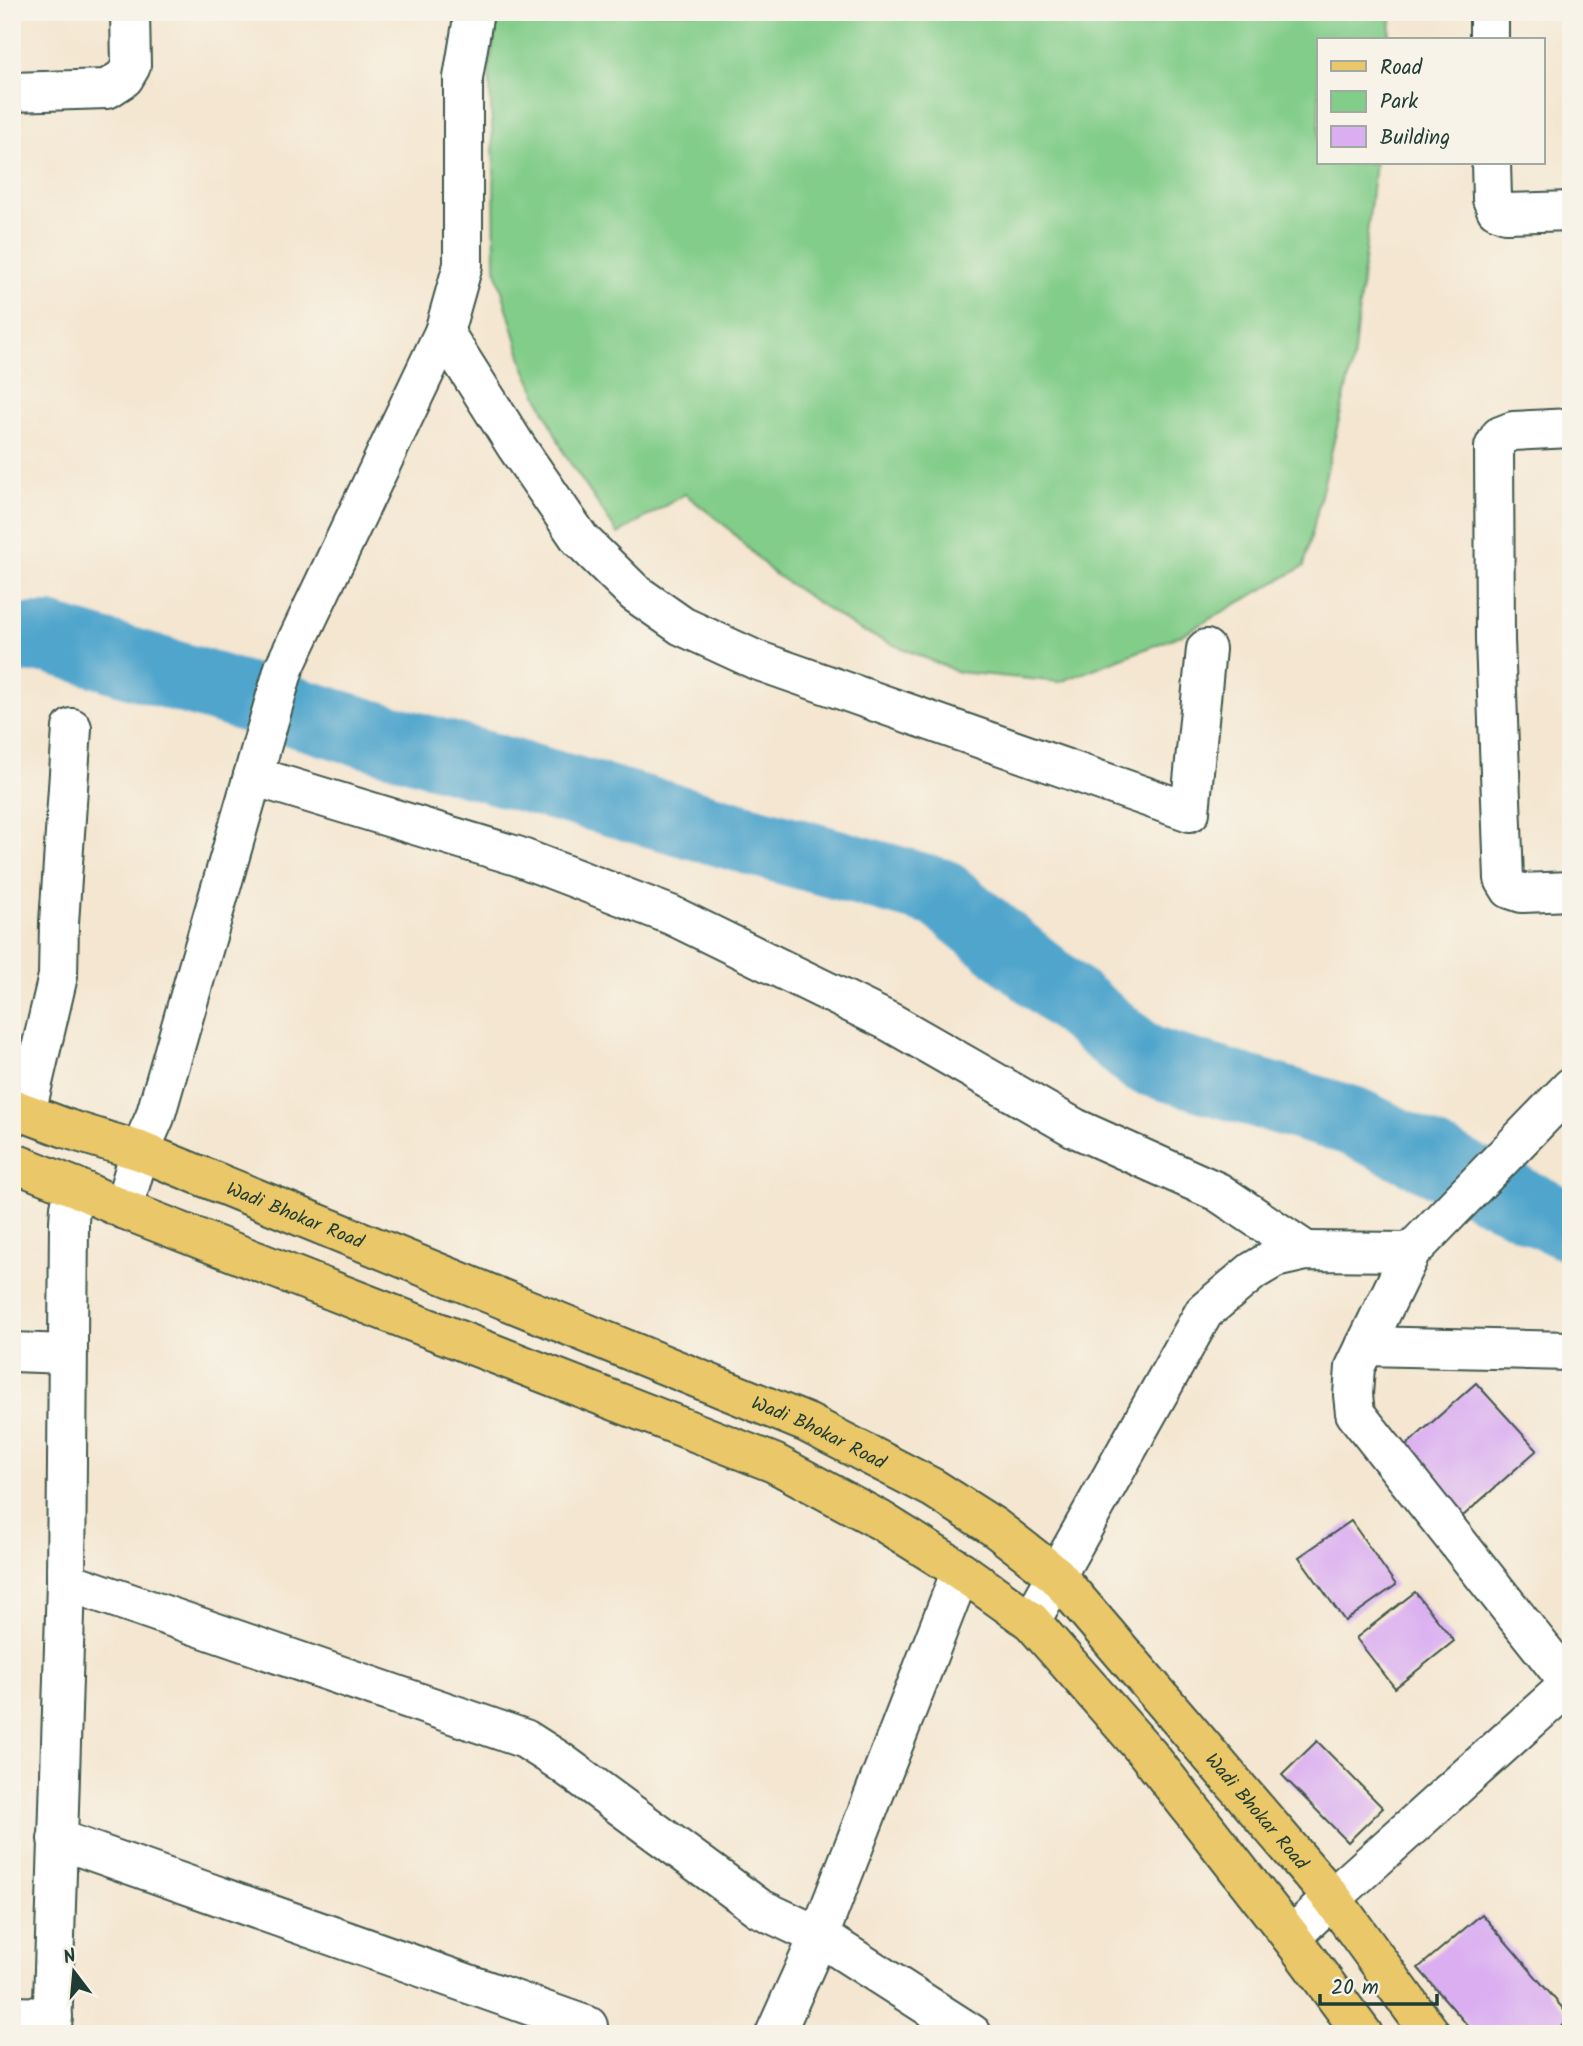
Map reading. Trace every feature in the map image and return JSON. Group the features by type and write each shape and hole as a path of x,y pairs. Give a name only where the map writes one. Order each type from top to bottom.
{"main road":[{"name":"Wadi Bhokar Road","path":"19,1111 140,1151 807,1423 933,1488 994,1527 1056,1575 1332,1898 1431,2034"},
{"path":"12,1162 123,1209 774,1463 880,1520 961,1571 1031,1621 1148,1754 1363,2034"}],"street":[{"path":"12,92 107,89 124,78 131,66 130,12"},
{"path":"123,1209 140,1151 155,1117 284,668 444,332 463,265 463,78 474,12"},
{"path":"1489,12 1489,38"},
{"path":"1491,164 1492,199 1496,209 1506,213 1571,211"},
{"path":"444,332 516,446 580,539 635,593 682,626 756,660 1191,812 1206,649"},
{"path":"1571,428 1513,431 1500,436 1494,447 1494,461 1495,640 1504,879 1510,889 1522,893 1571,891"},
{"path":"19,1111 58,976 72,728"},
{"path":"253,776 517,856 671,915 890,1023 1075,1128 1218,1192 1306,1251"},
{"path":"1291,1937 1570,1684 1355,1413 1353,1395 1355,1367 1417,1246 1571,1087"},
{"path":"12,2017 52,2025 66,1581 69,1222 75,1187"},
{"path":"1031,1621 1204,1312 1254,1271 1275,1258 1306,1251 1417,1246"},
{"path":"1366,1346 1571,1350"},
{"path":"12,1352 67,1354"},
{"path":"775,2034 819,1936 961,1571"},
{"path":"66,1581 525,1739 558,1760 737,1894 759,1908 819,1936 972,2034"},
{"path":"57,1839 588,2026"}],"green space":[{"path":"499,12 1392,12 1389,38 1317,38 1317,164 1375,164 1353,361 1304,566 1181,635 1060,682 958,672 859,630 773,573 727,527 685,494 618,534 565,455 524,366 495,267 489,67"}],"building":[{"path":"1476,1383 1537,1450 1463,1516 1401,1450"},
{"path":"1351,1521 1396,1585 1345,1621 1299,1557"},
{"path":"1415,1592 1454,1641 1395,1688 1356,1638"},
{"path":"1317,1741 1383,1808 1348,1842 1282,1775"},
{"path":"1482,1914 1571,2018 1552,2034 1475,2034 1418,1968"}],"waterway":[{"path":"12,638 48,638 366,733 940,893 1145,1060 1352,1121 1571,1227"}]}
